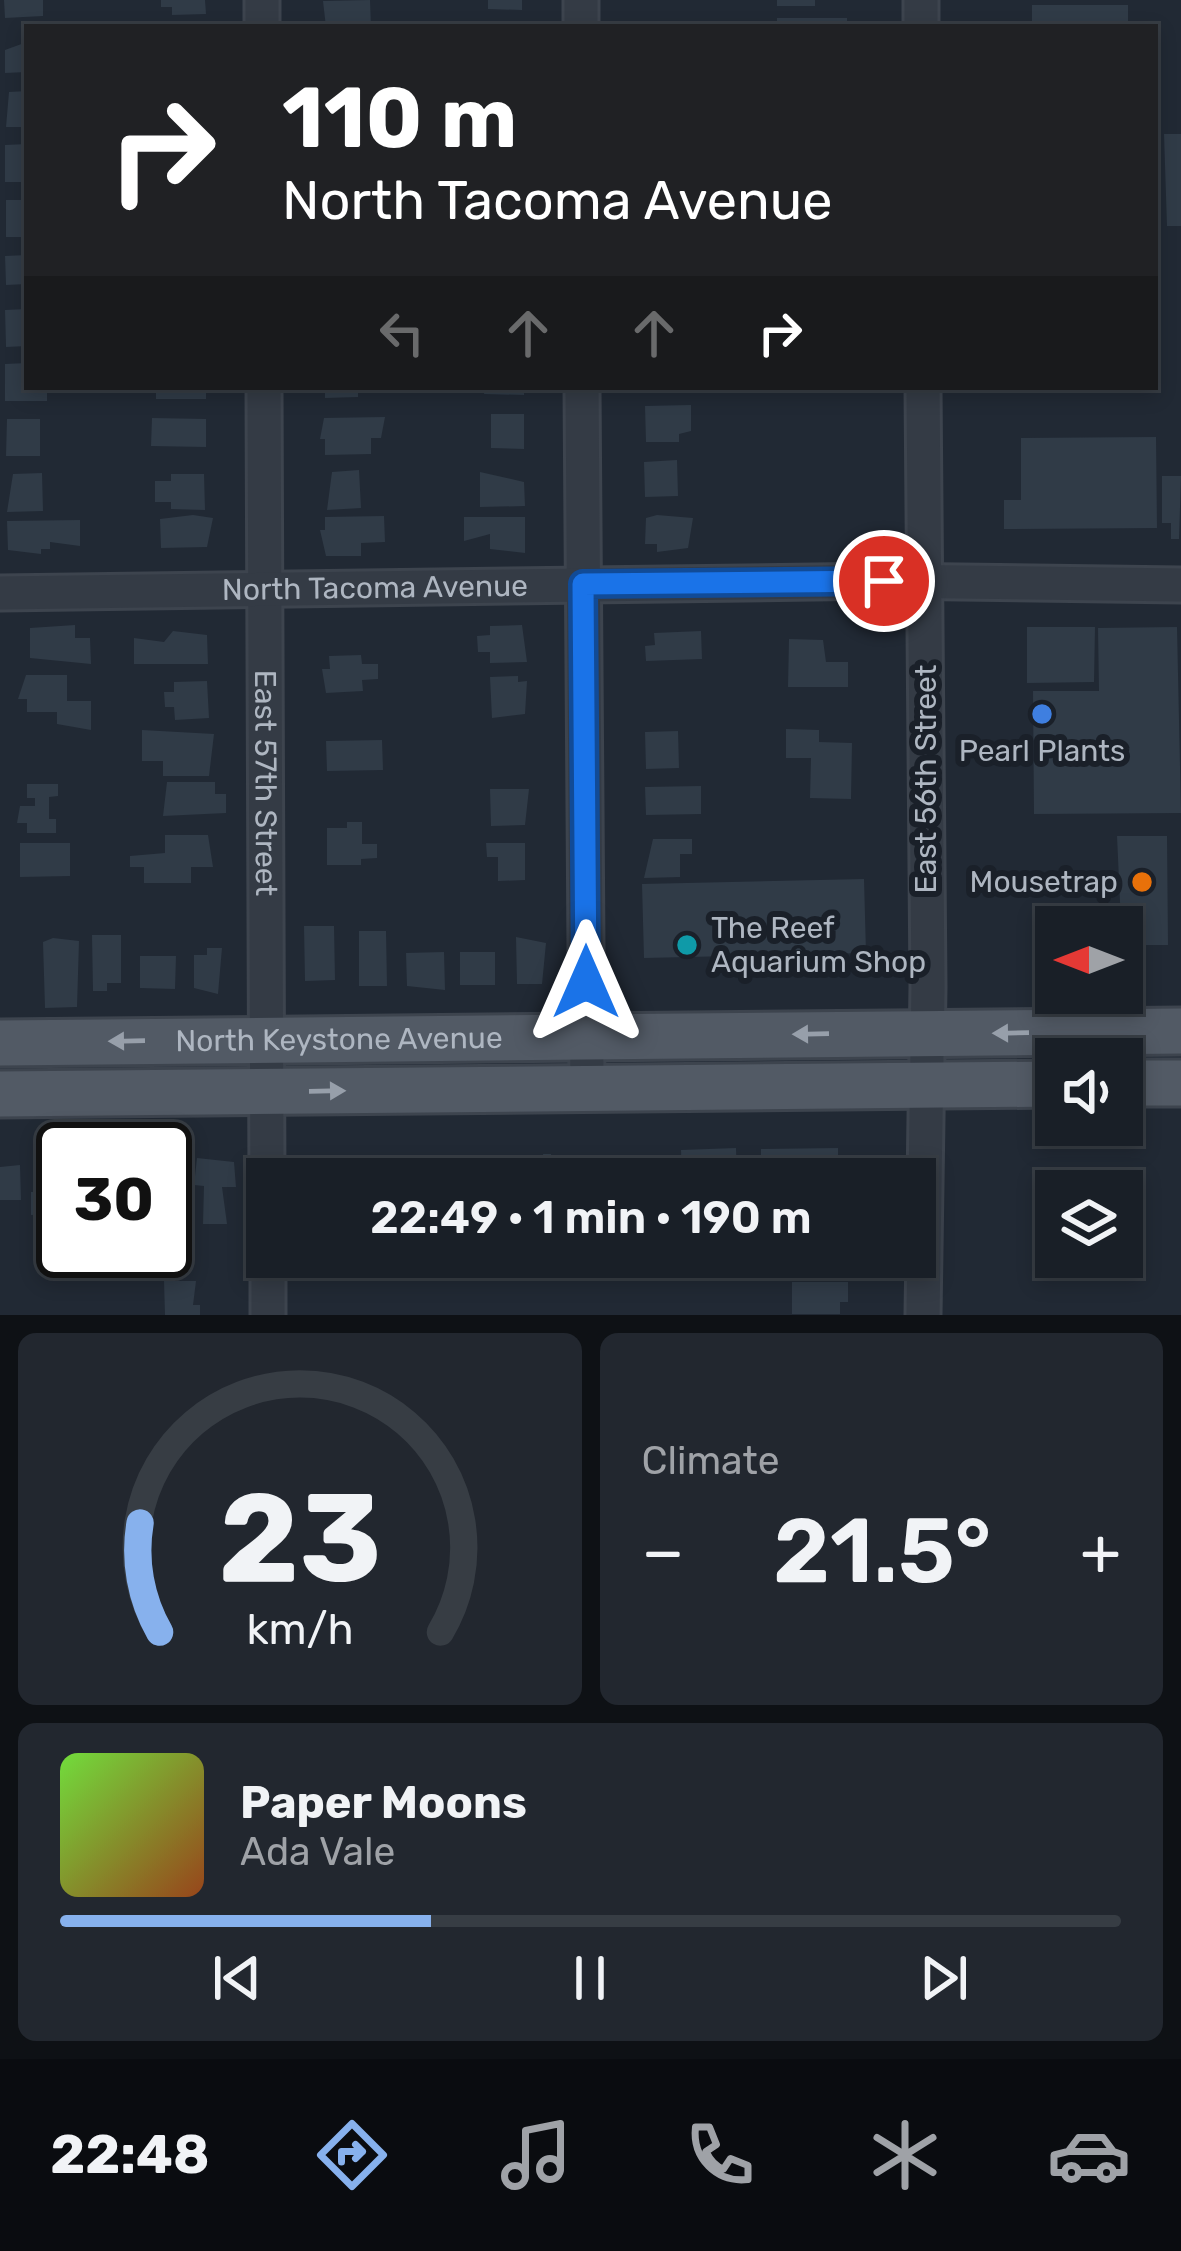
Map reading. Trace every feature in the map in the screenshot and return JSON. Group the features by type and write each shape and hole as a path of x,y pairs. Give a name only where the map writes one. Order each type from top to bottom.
{"main road":[{"name":"North Keystone Avenue","path":"0,1043 1181,1031"},
{"path":"1143,1083 1181,1083"},
{"name":"North Keystone Avenue","path":"0,1094 1035,1084"}],"street":[{"name":"East 57th Street","path":"264,390 267,1158"},
{"path":"582,390 587,1088"},
{"name":"East 56th Street","path":"923,390 928,1033 923,1084 923,1315"},
{"name":"North Tacoma Avenue","path":"0,592 583,584 1181,585"},
{"path":"268,1278 268,1315"}],"building":[{"path":"4,0 43,0 43,16 5,18"},
{"path":"161,0 205,0 206,14 172,15 172,7 161,7"},
{"path":"370,0 371,24 326,24 323,1"},
{"path":"488,0 522,0 522,10 488,9"},
{"path":"777,0 815,0 815,6 777,6"},
{"path":"1032,5 1128,5 1128,24 1032,24"},
{"path":"777,18 847,18 847,24 777,24"},
{"path":"24,43 24,72 5,73 5,50"},
{"path":"24,91 24,127 6,127 9,92"},
{"path":"1164,134 1181,134 1181,226 1167,226"},
{"path":"24,144 24,182 5,182 5,145"},
{"path":"6,200 24,200 24,237 6,237"},
{"path":"24,255 24,284 6,285 5,256"},
{"path":"24,309 24,346 6,347 5,310"},
{"path":"24,363 24,390 47,390 47,401 5,401 5,364"},
{"path":"156,390 206,390 206,399 156,399"},
{"path":"325,390 358,390 358,397 325,398"},
{"path":"485,390 524,390 524,395 484,394"},
{"path":"691,405 691,431 679,434 679,442 646,442 645,406"},
{"path":"491,414 524,414 524,449 491,448"},
{"path":"385,417 381,438 371,438 371,454 325,455 325,439 320,439 324,418"},
{"path":"152,418 206,419 206,447 151,446"},
{"path":"7,419 40,419 40,456 6,456"},
{"path":"1156,437 1157,528 1004,529 1004,500 1021,500 1021,438"},
{"path":"677,460 678,496 645,497 644,462"},
{"path":"359,470 361,508 327,510 332,472"},
{"path":"480,472 524,482 525,506 480,507"},
{"path":"42,473 43,511 7,512 13,474"},
{"path":"171,474 204,474 205,510 171,509 171,502 155,502 155,481 171,481"},
{"path":"1162,476 1181,476 1179,539 1171,539 1171,523 1162,523"},
{"path":"384,516 385,542 361,543 361,556 326,556 320,530 325,530 325,517"},
{"path":"464,517 525,517 525,553 490,549 490,534 464,541"},
{"path":"213,518 207,547 161,548 160,519"},
{"path":"646,518 693,518 688,548 657,552 657,544 645,544"},
{"path":"80,520 80,546 50,542 50,549 41,549 41,554 8,550 7,521"},
{"path":"75,625 75,638 90,638 91,664 30,658 30,628"},
{"path":"522,625 527,662 490,663 490,652 478,652 477,636 490,635 490,626"},
{"path":"1027,627 1095,627 1094,682 1027,683"},
{"path":"1177,627 1181,813 1034,814 1033,691 1099,691 1098,628"},
{"path":"173,631 207,635 208,664 134,664 134,638 164,642"},
{"path":"701,631 702,659 646,661 645,646 655,645 654,633"},
{"path":"789,639 823,640 826,662 848,662 848,687 788,687"},
{"path":"361,655 362,664 378,664 378,679 362,680 363,691 326,693 322,669 330,669 329,656"},
{"path":"26,675 67,675 67,701 91,701 91,730 57,724 57,712 27,712 27,699 18,699"},
{"path":"518,676 518,682 527,681 525,714 492,718 490,677"},
{"path":"207,681 209,718 175,720 174,707 165,707 164,692 174,692 174,682"},
{"path":"786,729 819,730 819,742 852,743 851,799 810,798 811,758 786,758"},
{"path":"142,730 214,734 209,776 163,776 163,761 142,761"},
{"path":"678,731 679,768 646,769 645,732"},
{"path":"382,740 383,770 327,771 326,741"},
{"path":"167,782 215,782 215,794 226,794 226,813 163,816"},
{"path":"27,784 58,784 58,796 49,797 49,819 56,819 56,833 27,833 27,823 17,823 20,806 35,806 35,798 27,798"},
{"path":"701,786 701,814 646,815 645,787"},
{"path":"490,789 529,789 525,825 491,826"},
{"path":"347,822 362,822 362,844 377,844 377,858 361,859 361,865 327,865 327,828 347,828"},
{"path":"165,835 208,835 213,867 191,867 191,883 144,883 144,867 130,867 130,856 165,853"},
{"name":"Mousetrap","path":"1117,836 1167,836 1168,945 1143,945 1143,906 1120,906"},
{"path":"653,839 692,839 692,854 680,854 680,877 644,878"},
{"path":"20,843 70,843 70,876 20,877"},
{"path":"486,843 525,843 525,880 498,881 498,857 487,857"},
{"path":"864,879 866,953 644,958 642,884"},
{"path":"304,926 334,926 335,980 305,981"},
{"path":"359,931 386,931 387,986 359,986"},
{"path":"92,935 121,935 121,983 107,983 107,991 93,991"},
{"path":"516,937 546,943 542,984 517,984"},
{"path":"53,938 79,941 77,1007 45,1008 43,942"},
{"path":"207,948 222,948 218,994 194,988 194,955 207,955"},
{"path":"444,952 445,990 407,986 406,953"},
{"path":"460,952 495,952 495,985 460,985"},
{"path":"140,956 176,956 175,989 140,988"},
{"path":"736,1148 736,1158 681,1158 681,1150"},
{"path":"838,1148 838,1158 761,1158 761,1149"},
{"path":"197,1158 234,1162 236,1187 222,1187 227,1224 203,1224 204,1186 194,1185"},
{"path":"20,1165 21,1200 0,1200 0,1167"},
{"path":"31,1192 36,1192 36,1215 31,1215"},
{"path":"164,1281 196,1281 193,1305 200,1305 200,1315 165,1315"},
{"path":"792,1282 848,1282 848,1302 840,1302 840,1314 792,1314"}],"place":[{"name":"Pearl Plants","path":"1042,714"},
{"name":"Mousetrap","path":"1142,882"},
{"name":"The Reef Aquarium Shop","path":"687,945"}],"route":[{"path":"586,982 583,584 884,581"}]}
